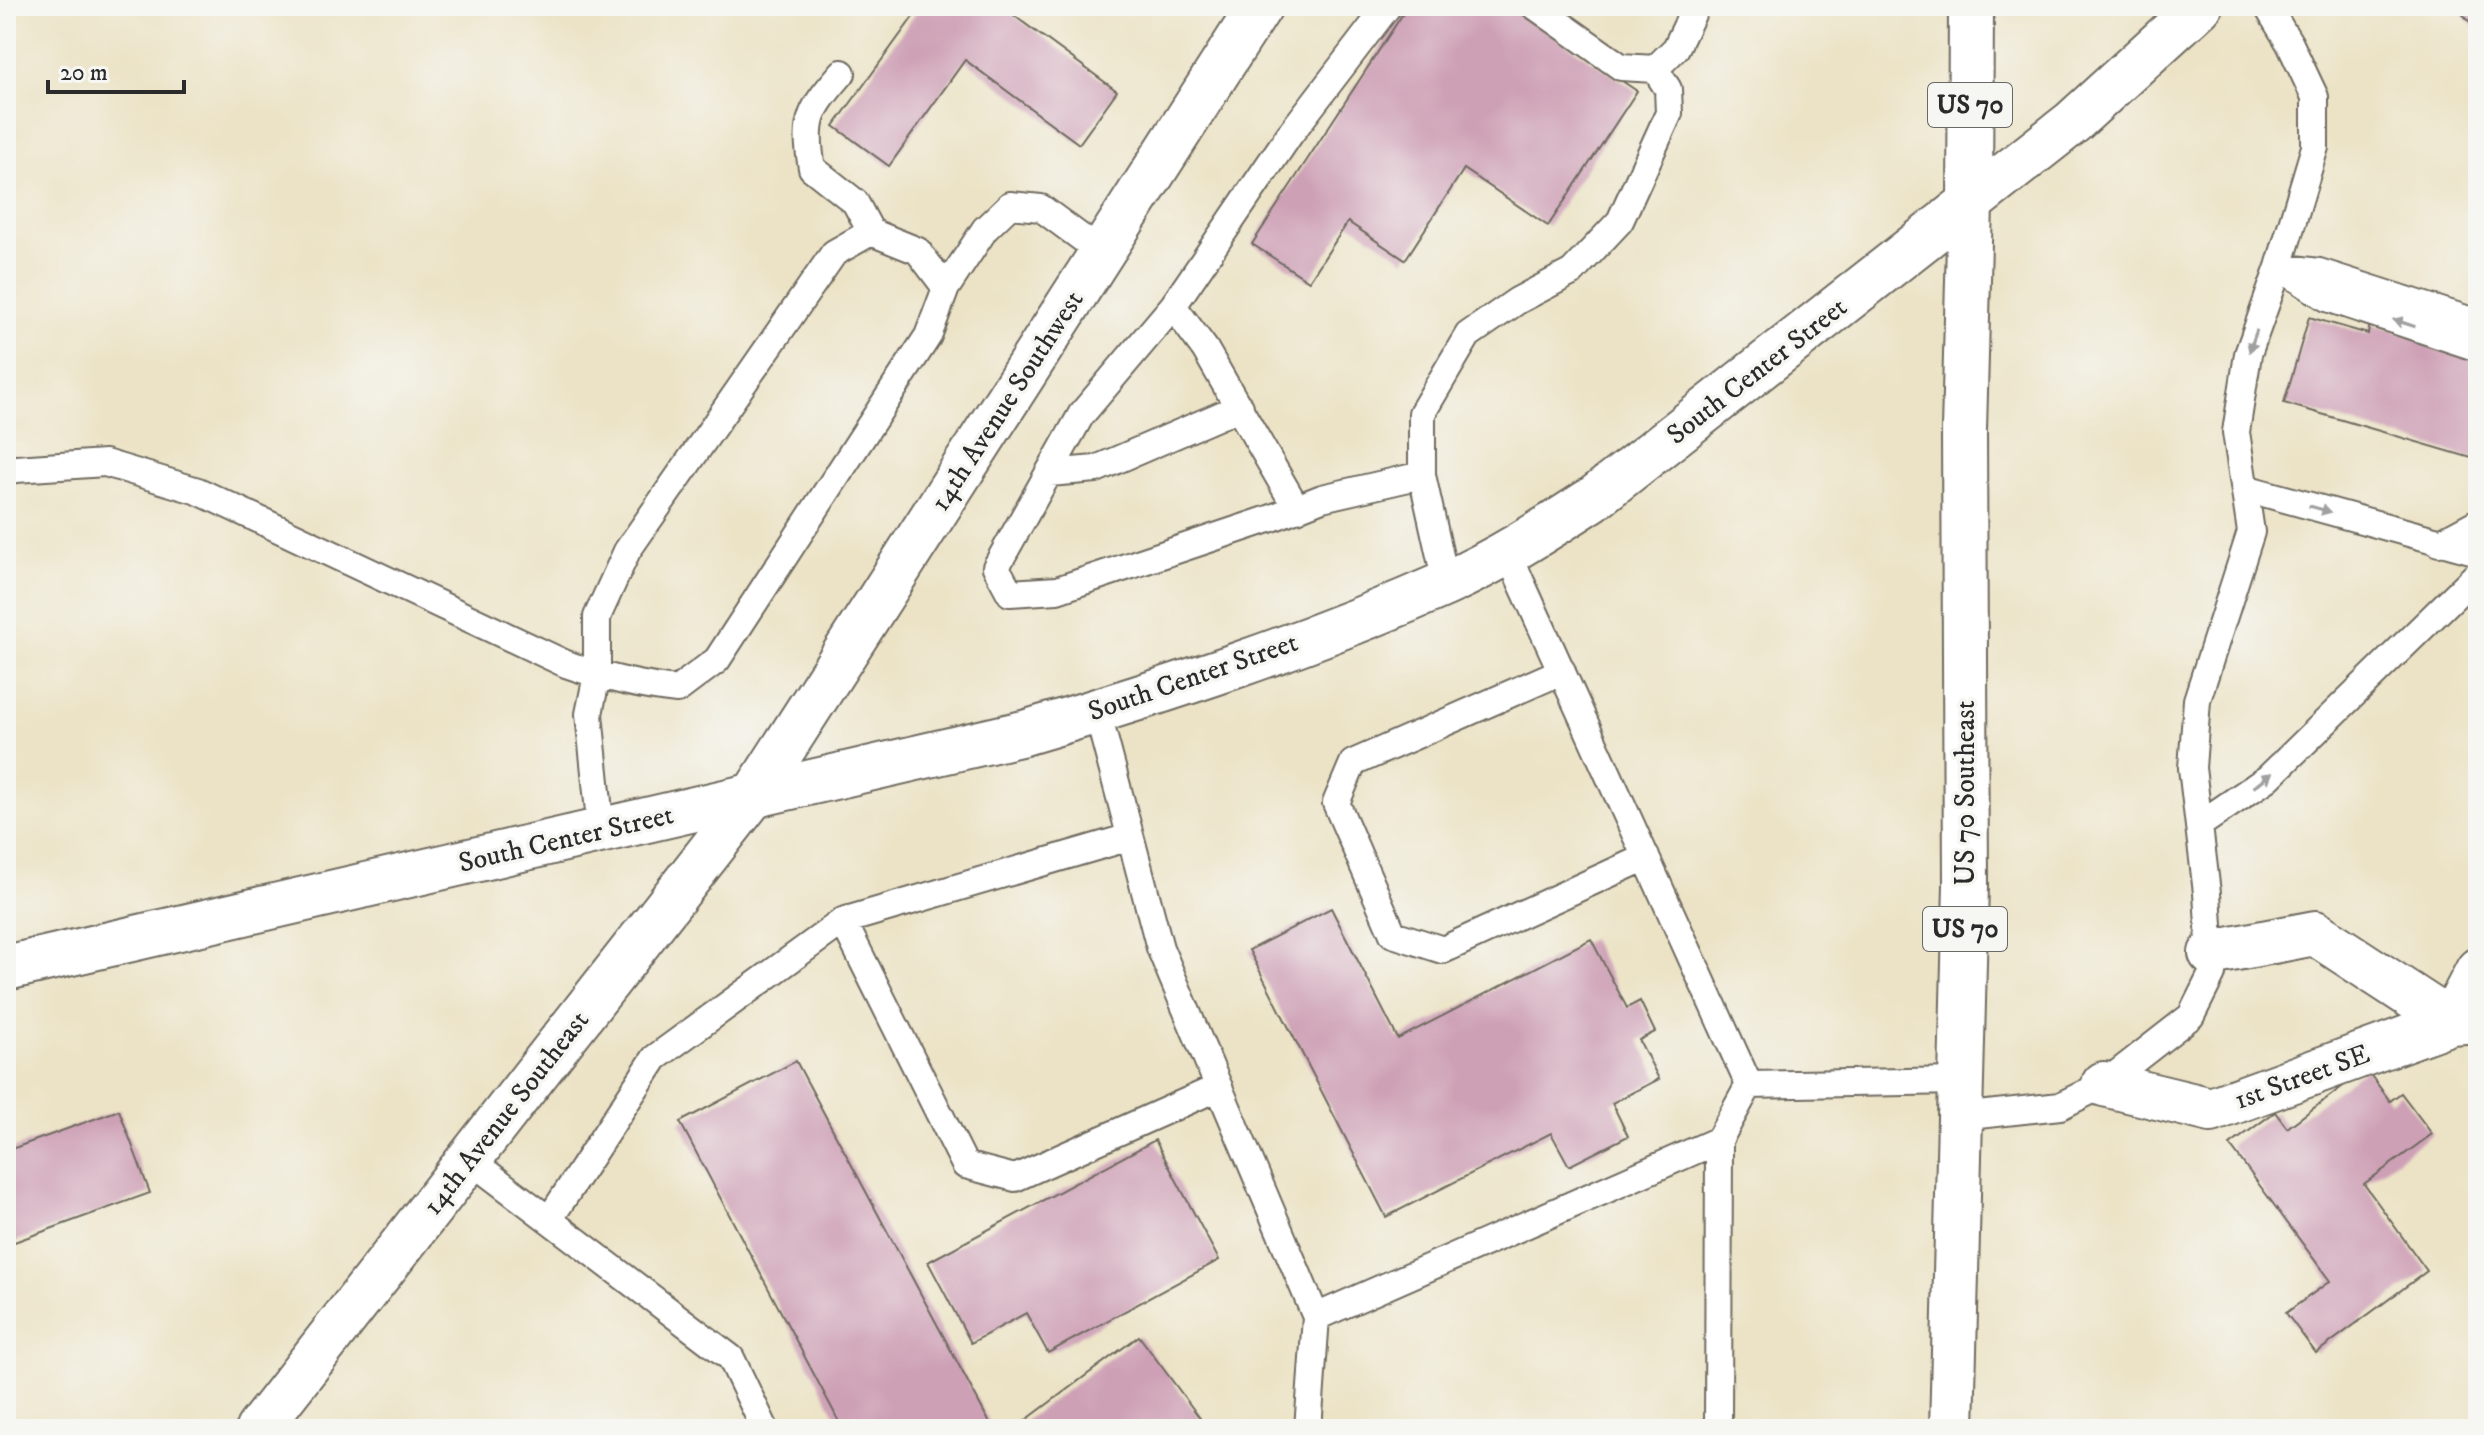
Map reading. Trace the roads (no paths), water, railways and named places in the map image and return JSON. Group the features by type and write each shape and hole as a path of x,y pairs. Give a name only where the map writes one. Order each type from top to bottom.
{"street":[{"name":"14th Avenue Southwest","path":"753,796 1260,6"},
{"name":"US 70","path":"1970,205 1971,6"},
{"name":"South Center Street","path":"6,968 1024,733 1277,651 1446,583 1536,536 1593,499 2073,122 2200,6"},
{"name":"US 70 Southeast","path":"1952,1429 1966,885 1964,430 1970,205"},
{"name":"14th Avenue Southeast","path":"258,1429 753,796"},
{"path":"2211,953 2315,933 2464,1021 2478,970"},
{"name":"1st Street SE","path":"2104,1084 2211,1110 2464,1021"}],"lane":[{"path":"1388,6 1290,134 1173,306 1081,415 996,567 1010,593 1057,590 1322,498 1422,475"},
{"path":"1543,8 1621,67 1655,69 1676,48 1696,6"},
{"path":"1749,1085 2060,1106 2104,1084 2191,1016 2212,974 2192,768 2197,700 2251,532 2236,432 2248,354 2279,267 2315,147 2315,97 2290,44 2267,6"},
{"path":"1446,583 1422,475 1422,413 1468,335 1517,301 1572,272 1620,221 1669,113 1668,89 1655,69"},
{"path":"842,73 814,106 807,143 812,168 855,202 871,232 918,251 946,288"},
{"path":"6,471 105,463 198,491 566,664 639,686 677,690 717,660 928,336 946,288 985,229 1010,205 1041,208 1102,253"},
{"path":"601,831 589,714 597,675 597,617 627,551 834,253 871,232"},
{"path":"2279,267 2319,272 2478,323"},
{"path":"2279,267 2327,298 2478,348"},
{"path":"1173,306 1205,349 1297,509"},
{"path":"1049,473 1096,469 1240,407"},
{"path":"2245,488 2478,552"},
{"path":"2439,543 2478,522"},
{"path":"1507,551 1749,1085"},
{"path":"2199,825 2268,778 2478,573"},
{"path":"1562,671 1353,763 1336,803 1393,934 1443,950 1646,857"},
{"path":"1097,711 1160,948 1316,1317 1308,1429"},
{"path":"549,1220 655,1058 843,921 1130,837"},
{"path":"843,921 965,1165 1015,1178 1219,1087"},
{"path":"1718,1429 1719,1140 1749,1085"},
{"path":"1316,1317 1719,1140"},
{"path":"470,1160 731,1358 765,1429"}]}
